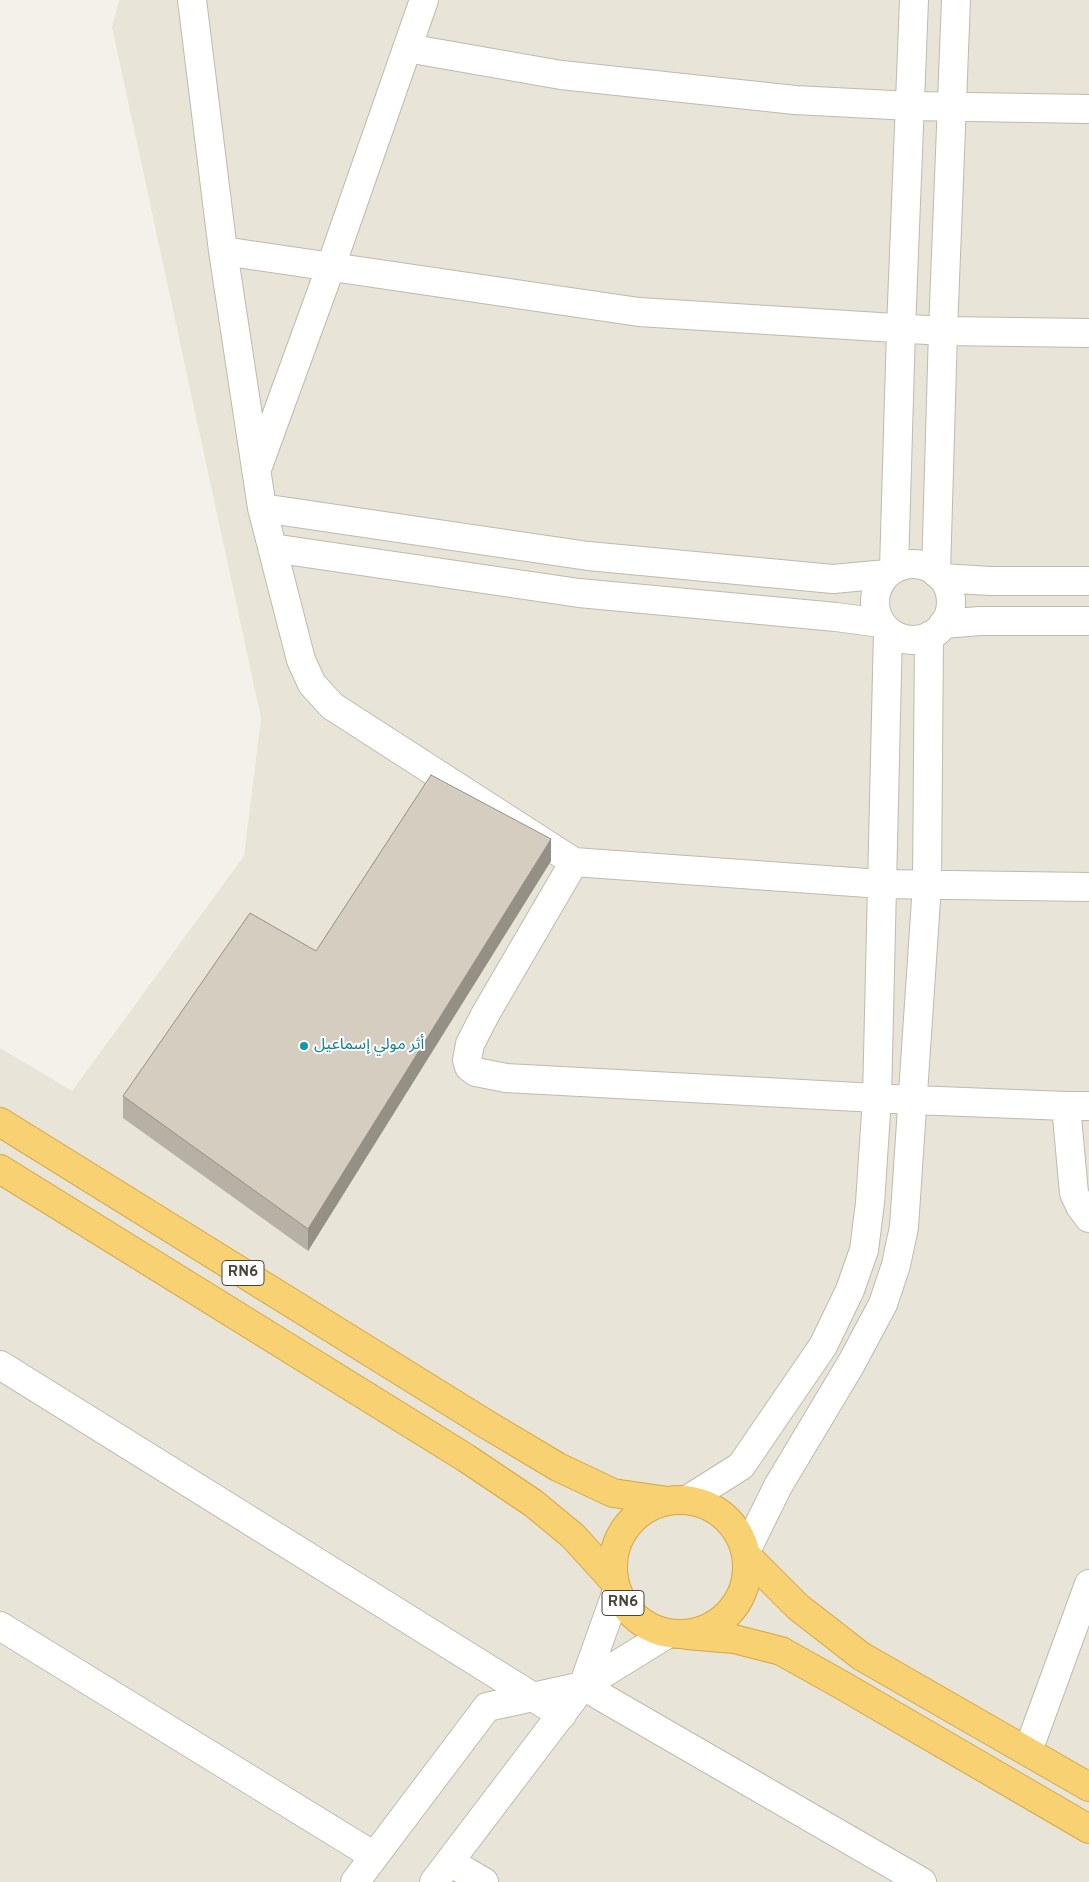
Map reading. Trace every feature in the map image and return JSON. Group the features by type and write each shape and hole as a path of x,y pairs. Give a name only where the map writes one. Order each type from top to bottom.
{"highway":[{"name":"RN6","path":"0,1122 558,1467 613,1493 707,1505 724,1516 738,1532 747,1554 798,1607 861,1656 1089,1787"},
{"name":"RN6","path":"0,1169 466,1458 533,1503 573,1536 615,1586 628,1611 645,1626 677,1634 734,1639 781,1651 1089,1829"},
{"name":"RN6","path":"615,1586 612,1559 619,1538 631,1521 648,1508 678,1500"},
{"path":"677,1634 708,1629 726,1617 740,1600 747,1579 747,1554"}],"street":[{"path":"192,0 223,251 262,508 301,660 312,684 332,706 574,862 881,884 1089,887"},
{"path":"256,472 331,266 424,0"},
{"path":"914,0 890,572 876,592 874,603 876,614 885,627 897,637 908,640 936,630 980,620 1089,621"},
{"path":"939,575 943,331 956,0"},
{"path":"407,48 561,75 795,100 910,106 1089,109"},
{"path":"223,251 639,312 943,331 1089,333"},
{"path":"262,508 588,556 833,579 890,572 904,565 916,564 927,567 939,575 948,589 951,601 949,613 936,630 927,885 904,1228 896,1265 883,1304 851,1364 778,1486 747,1554"},
{"path":"272,548 579,592 836,617 885,627"},
{"path":"939,575 990,581 1089,581"},
{"path":"678,1500 740,1466 823,1346 850,1290 864,1250 870,1203 877,1098 885,627"},
{"path":"574,862 470,1044 468,1060 469,1067 472,1070 506,1078 913,1100 1078,1106 1074,1194 1089,1218"},
{"path":"850,1290 883,1304"},
{"path":"0,1365 562,1715"},
{"path":"1028,1751 1089,1584"},
{"path":"484,1882 442,1872 583,1686 615,1586"},
{"path":"0,1626 374,1856"},
{"path":"355,1882 487,1707 583,1686 677,1634"},
{"path":"583,1686 922,1882"}],"shaded area":[{"path":"119,0 1089,0 1089,1882 0,1882 0,1048 72,1091 244,856 261,718 112,27"}],"building":[{"name":"أثر مولي إسماعيل","path":"431,775 551,839 308,1229 123,1096 250,913 316,951"}],"place":[{"name":"أثر مولي إسماعيل","path":"304,1046"}]}
